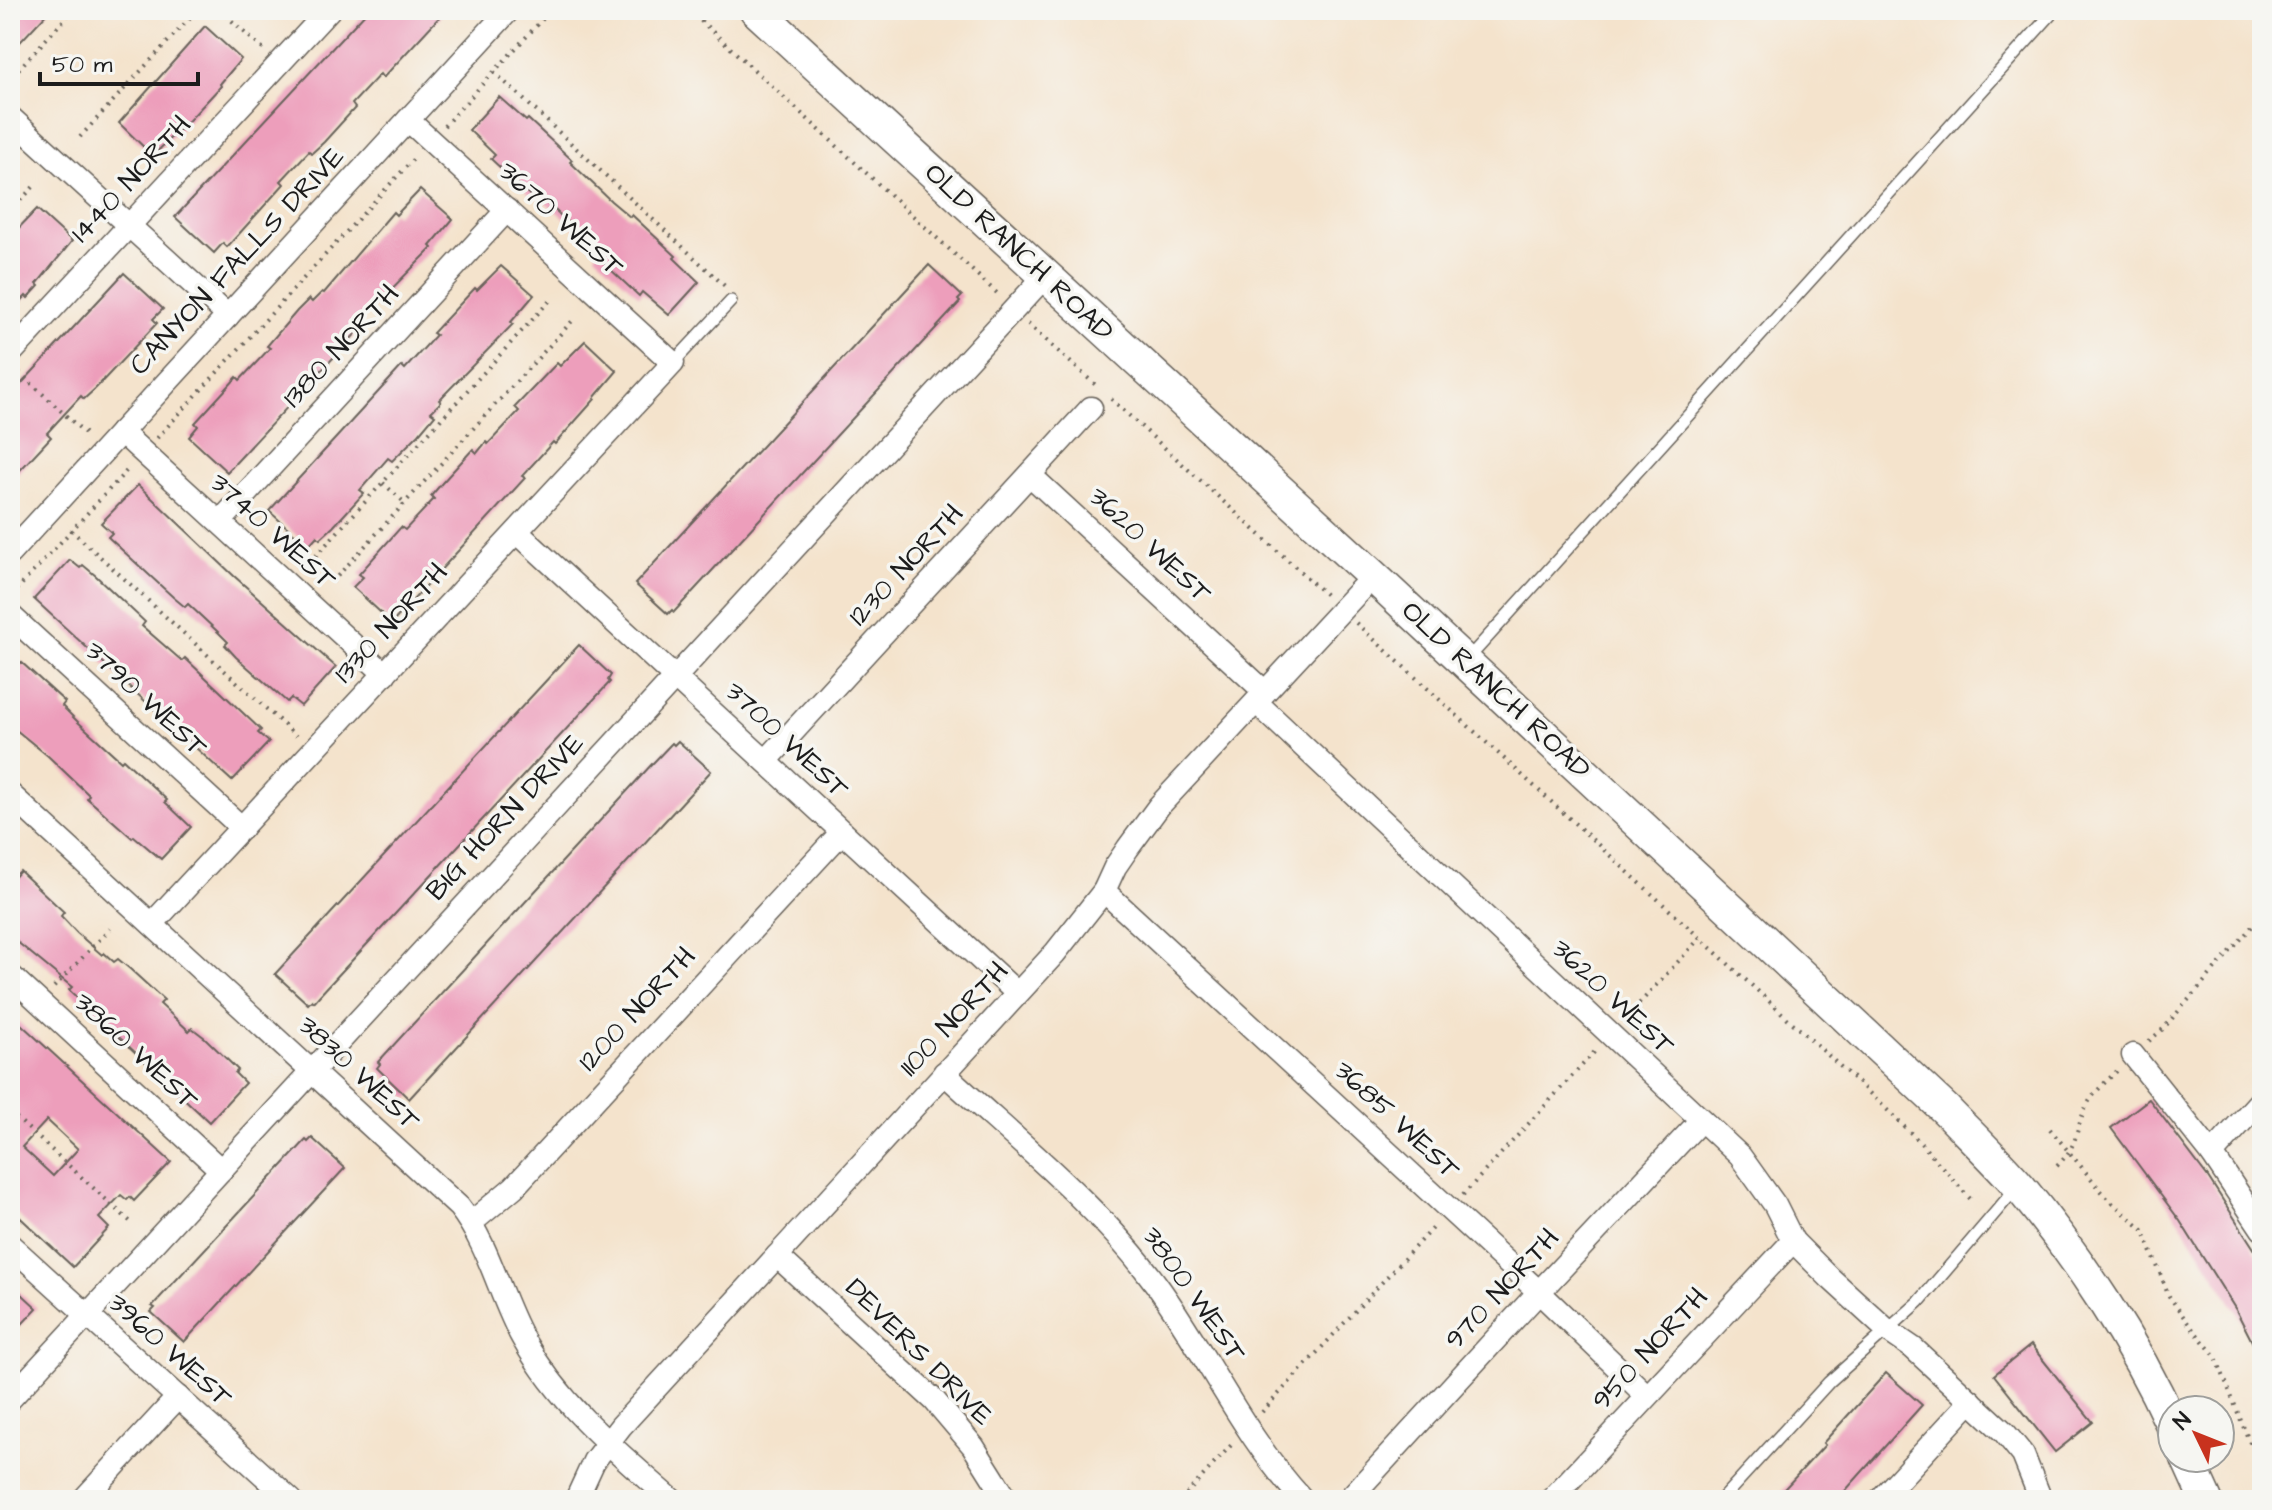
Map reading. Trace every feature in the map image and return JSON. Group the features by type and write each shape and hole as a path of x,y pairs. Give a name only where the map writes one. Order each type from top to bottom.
{"street":[{"name":"1440 NORTH","path":"12,361 129,226 329,10"},
{"name":"CANYON FALLS DRIVE","path":"10,553 509,10"},
{"name":"OLD RANCH ROAD","path":"756,10 1373,576 1946,1110 2018,1185 2077,1262 2134,1351 2156,1394"},
{"path":"10,117 228,316"},
{"name":"3670 WEST","path":"408,120 673,363"},
{"name":"1380 NORTH","path":"220,522 507,210"},
{"name":"BIG HORN DRIVE","path":"10,1399 1045,276"},
{"name":"1330 NORTH","path":"152,924 673,363"},
{"name":"1230 NORTH","path":"766,761 1100,399"},
{"name":"3740 WEST","path":"121,432 385,674"},
{"name":"3620 WEST","path":"1030,475 1740,1156 1775,1205 1793,1241 2015,1444 2029,1467 2041,1500"},
{"name":"3700 WEST","path":"517,532 1017,993"},
{"name":"1100 NORTH","path":"576,1500 606,1442 1055,953 1104,891 1115,867 1150,817 1373,576"},
{"name":"3790 WEST","path":"10,615 242,828"},
{"name":"3830 WEST","path":"10,794 448,1196 479,1236 520,1335 567,1403 672,1500"},
{"name":"1200 NORTH","path":"471,1223 514,1187 842,832"},
{"name":"3685 WEST","path":"1104,891 1539,1292 1647,1396"},
{"name":"3860 WEST","path":"10,975 221,1170"},
{"path":"2133,1055 2212,1154 2262,1229"},
{"name":"3800 WEST","path":"944,1073 1087,1205 1135,1256 1177,1314 1270,1462 1303,1500"},
{"path":"2212,1154 2262,1099"},
{"name":"970 NORTH","path":"1348,1500 1701,1120"},
{"name":"950 NORTH","path":"1551,1500 1793,1241"},
{"name":"3960 WEST","path":"10,1245 291,1500"},
{"name":"DEVERS DRIVE","path":"777,1256 934,1400 973,1446 1007,1500"},
{"path":"83,1500 178,1397"},
{"path":"1880,1500 1971,1401"},
{"path":"2194,1474 2206,1500"}],"lane":[{"path":"1466,662 2055,10"},
{"path":"673,363 731,301"},
{"path":"1721,1500 1829,1382 1919,1302 2018,1185"}],"path":[{"path":"13,75 73,10"},
{"path":"80,137 197,10"},
{"path":"220,10 270,56"},
{"path":"439,131 551,10"},
{"path":"689,10 993,288"},
{"path":"494,72 727,288"},
{"path":"152,443 421,150"},
{"path":"10,212 35,185"},
{"path":"310,562 553,297"},
{"path":"332,582 575,318"},
{"path":"1040,336 1100,399 1342,610 1878,1101 1974,1203"},
{"path":"12,361 90,438"},
{"path":"10,597 134,462"},
{"path":"383,483 405,503"},
{"path":"71,530 296,736"},
{"path":"2057,1166 2069,1154 2087,1105 2100,1088 2163,1029 2262,915"},
{"path":"48,994 110,929"},
{"path":"1624,1021 1700,938"},
{"path":"1465,1192 1598,1049"},
{"path":"10,1112 134,1225"},
{"path":"2050,1129 2108,1199 2143,1230 2169,1296 2216,1357 2249,1441 2262,1461"},
{"path":"1262,1412 1433,1227"},
{"path":"1181,1500 1232,1444"}],"building":[{"path":"10,10 50,10 10,53"},
{"path":"368,10 446,10 383,78 380,74 352,104 355,108 324,142 312,153 309,151 281,181 284,184 227,247 223,243 214,253 175,217"},
{"path":"205,26 241,59 221,86 153,156 119,123"},
{"path":"499,97 526,121 528,119 611,201 630,217 632,215 699,282 669,315 642,292 639,296 595,255 598,251 556,211 538,196 535,200 491,159 495,155 469,130"},
{"path":"420,190 453,219 430,246 432,248 357,324 361,328 227,472 189,437 198,426 195,423 237,377 240,380 270,348 267,346 297,311 309,299 312,302 324,293 393,212 396,215"},
{"path":"37,209 72,241 37,284 39,286 10,313 10,237"},
{"path":"929,265 962,296 958,300 960,302 674,612 672,610 668,614 635,584"},
{"path":"501,266 534,295 511,322 513,324 439,400 441,402 431,412 435,415 419,434 392,461 388,458 360,490 364,493 333,527 320,539 317,536 308,546 269,511 402,366 405,369 475,288 477,290"},
{"path":"124,273 163,309 153,319 157,323 96,388 84,399 81,396 47,433 51,437 10,481 10,396"},
{"path":"585,341 617,371 555,444 553,442 522,476 525,478 392,623 353,587 363,577 359,574 401,527 405,530 434,499 431,496 473,449 477,453 486,442 488,444 519,411 515,407 557,363 560,366"},
{"path":"138,485 336,667 301,706 291,698 287,702 236,657 225,645 228,642 188,604 185,607 173,597 108,537 112,533 101,523"},
{"path":"70,560 80,568 83,565 96,576 145,622 142,626 182,661 185,658 261,730 258,733 269,742 232,781 34,599"},
{"path":"579,645 611,675 610,682 314,1002 312,1000 308,1004 275,974"},
{"path":"10,658 18,665 21,662 65,702 62,706 78,722 121,761 123,759 191,827 161,859 134,836 132,838 87,798 89,795 48,756 10,725"},
{"path":"678,741 711,771 409,1099 377,1068 378,1062 653,763 672,743 674,745"},
{"path":"20,871 64,912 61,916 77,933 102,955 104,953 114,962 118,959 130,969 164,1000 160,1004 189,1031 192,1028 205,1038 238,1070 235,1073 245,1083 209,1122 69,990 72,987 10,936 10,882"},
{"path":"10,1014 171,1162 134,1201 121,1195 99,1218 109,1228 73,1267 10,1208","holes":["47,1120 78,1149 53,1176 22,1147"]},
{"path":"2149,1099 2208,1177 2262,1261 2262,1361 2236,1310 2180,1221 2111,1128"},
{"path":"312,1138 345,1168 184,1342 151,1312 155,1308 152,1306 306,1140 308,1142"},
{"path":"10,1283 37,1308 10,1337"},
{"path":"2031,1345 2093,1422 2055,1452 1994,1375"},
{"path":"1886,1373 1922,1405 1837,1500 1774,1500 1825,1445 1823,1443"}]}
